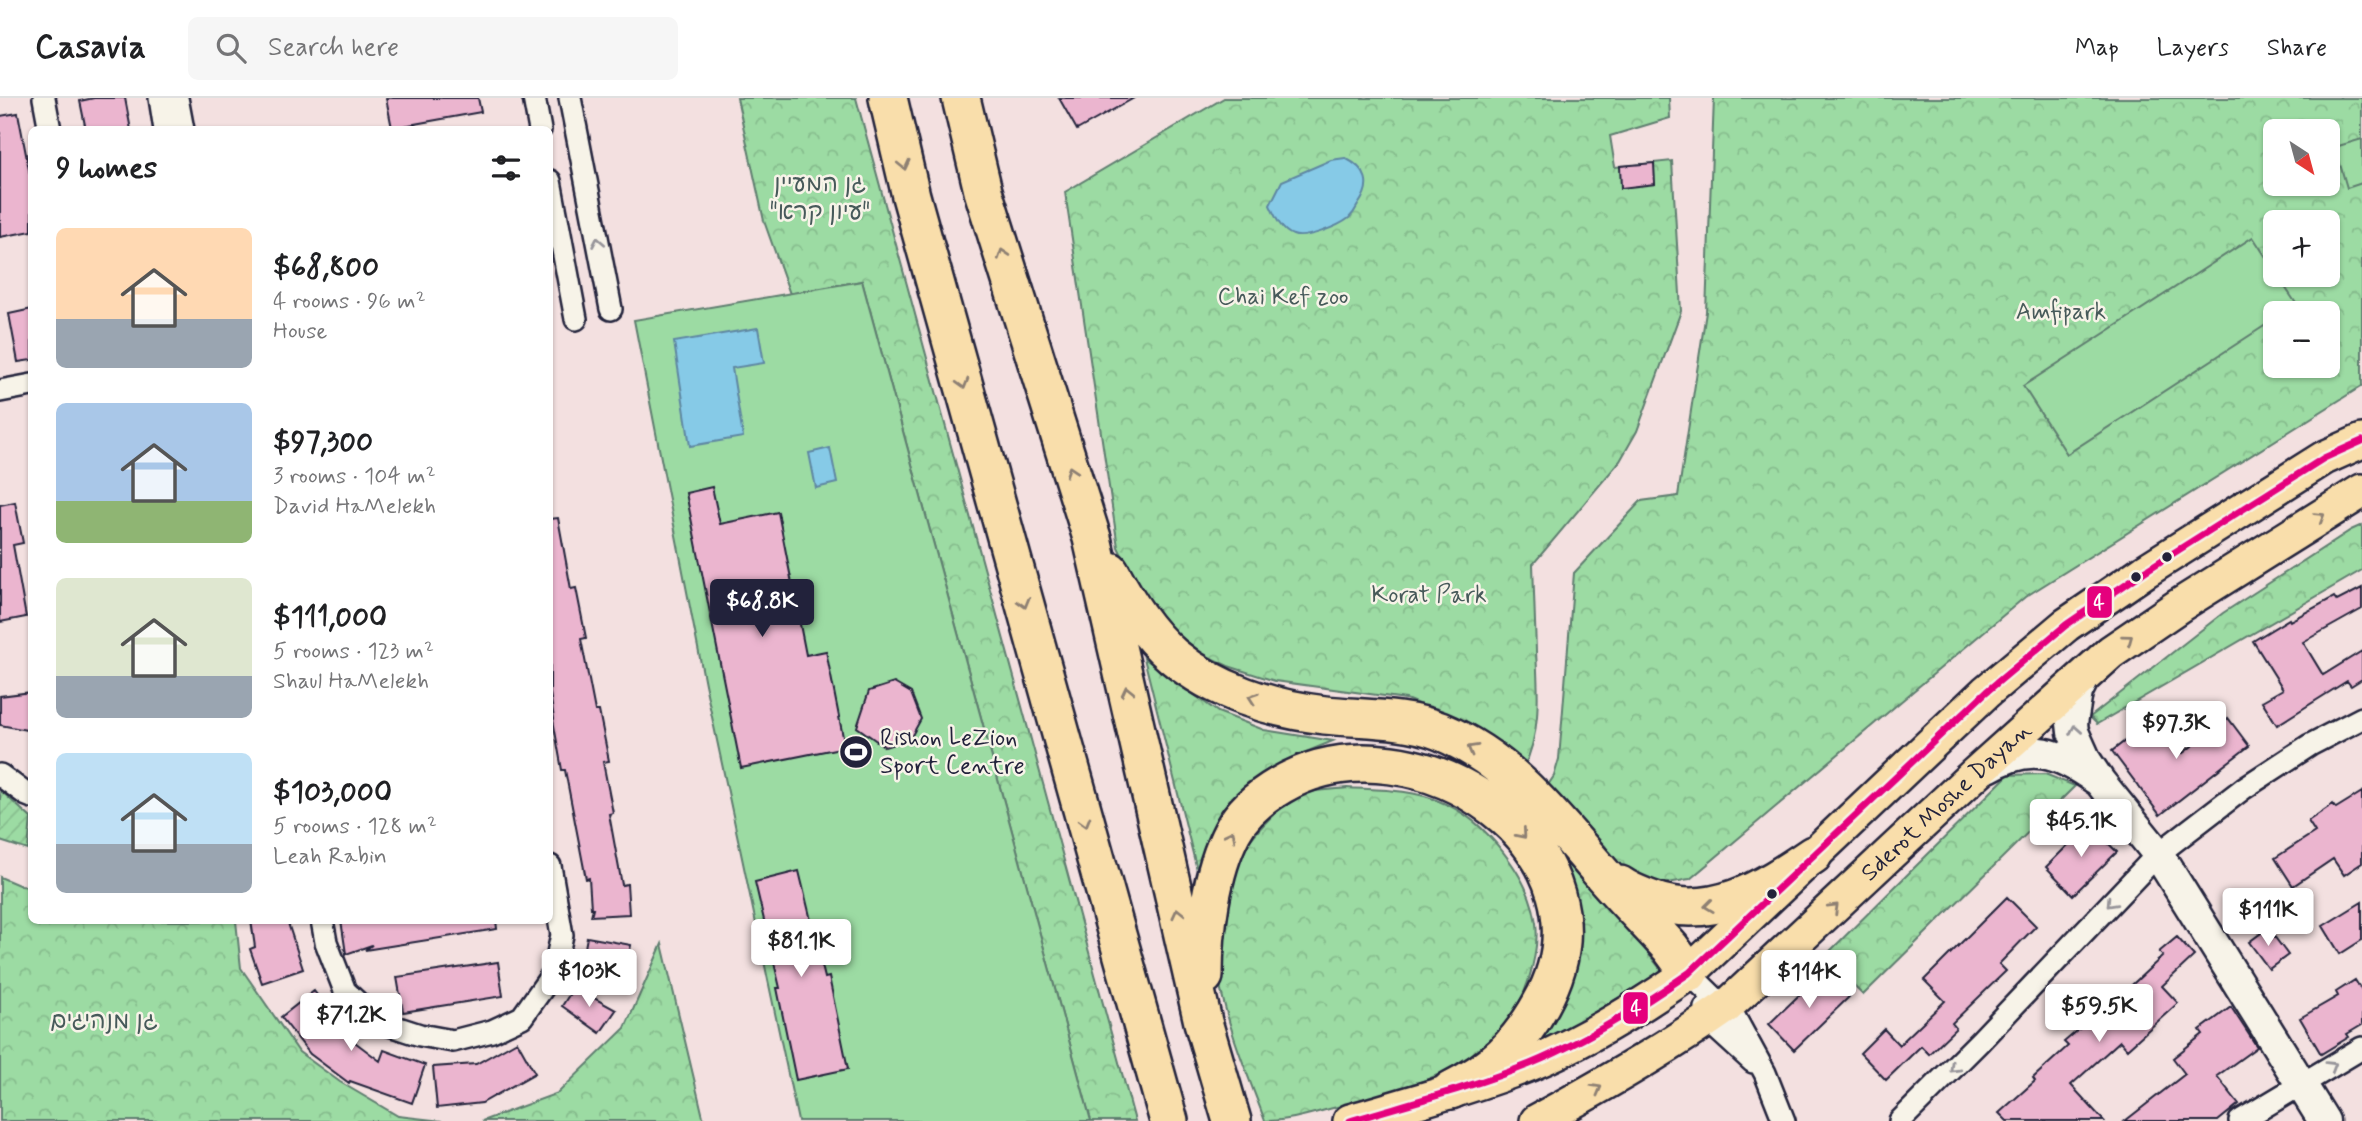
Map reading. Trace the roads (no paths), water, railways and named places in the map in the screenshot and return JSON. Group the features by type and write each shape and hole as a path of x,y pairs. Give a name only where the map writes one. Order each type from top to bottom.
{"highway":[{"path":"888,98 911,196 1169,1121"},
{"path":"961,98 983,191 1092,538 1203,1022 1232,1121"},
{"path":"1092,538 1150,633 1173,656 1209,680 1244,696 1281,708 1404,722 1440,731 1481,753 1528,789 1670,947 1689,973"},
{"path":"1203,1022 1204,971 1210,907 1219,860 1233,830 1251,808 1271,791 1297,776 1326,766 1365,763 1401,766 1437,775 1474,793 1506,816 1528,841 1548,876 1561,925 1560,951 1555,974 1547,994 1522,1035 1487,1069 1451,1090"},
{"path":"1599,870 1624,888 1658,902 1677,906 1716,906 1752,892 1813,855"}],"main road":[{"path":"1350,1121 1515,1069 1549,1055 1648,1000 1689,973 1986,692 2066,625 2122,586 2325,458 2362,441"},
{"name":"Sderot Moshe Dayan","path":"1537,1121 1605,1084 1692,1032 1718,1013 1975,774 2086,674 2143,628 2362,491"}],"street":[{"path":"44,98 49,126"},
{"path":"160,98 164,126"},
{"path":"177,98 182,126"},
{"path":"534,98 539,126"},
{"path":"570,98 611,309"},
{"path":"553,197 576,319"},
{"path":"0,391 28,386"},
{"path":"2086,674 2077,692 2073,732 2086,761 2158,854 2324,1121"},
{"path":"1900,1121 2158,854 2266,774 2310,745 2362,718"},
{"path":"1975,774 2010,757 2040,751 2052,753 2100,782"},
{"path":"0,775 28,794"},
{"path":"323,924 326,942 345,991 377,1021 420,1035 453,1041 492,1031 522,1017 554,972 562,935 553,883"},
{"path":"1689,973 1718,1013 1719,1031 1765,1073 1784,1121"},
{"path":"2240,1121 2362,1048"}],"water":[{"path":"1345,158 1363,172 1366,184 1363,197 1350,217 1330,228 1305,236 1293,235 1285,230 1270,205 1282,181 1331,160"},
{"path":"758,328 764,363 732,368 743,437 690,446 674,342"},
{"path":"830,448 837,483 816,488 809,453"}],"place":[{"name":"Rishon LeZion Sport Centre","path":"856,752"}],"park label":[{"name":"גן המעיין \"עיון קרא\"","path":"820,198"},
{"name":"Chai Kef zoo","path":"1283,297"},
{"name":"Amfipark","path":"2061,312"},
{"name":"Korat Park","path":"1429,595"},
{"name":"גן מנהיגים","path":"104,1021"}]}
